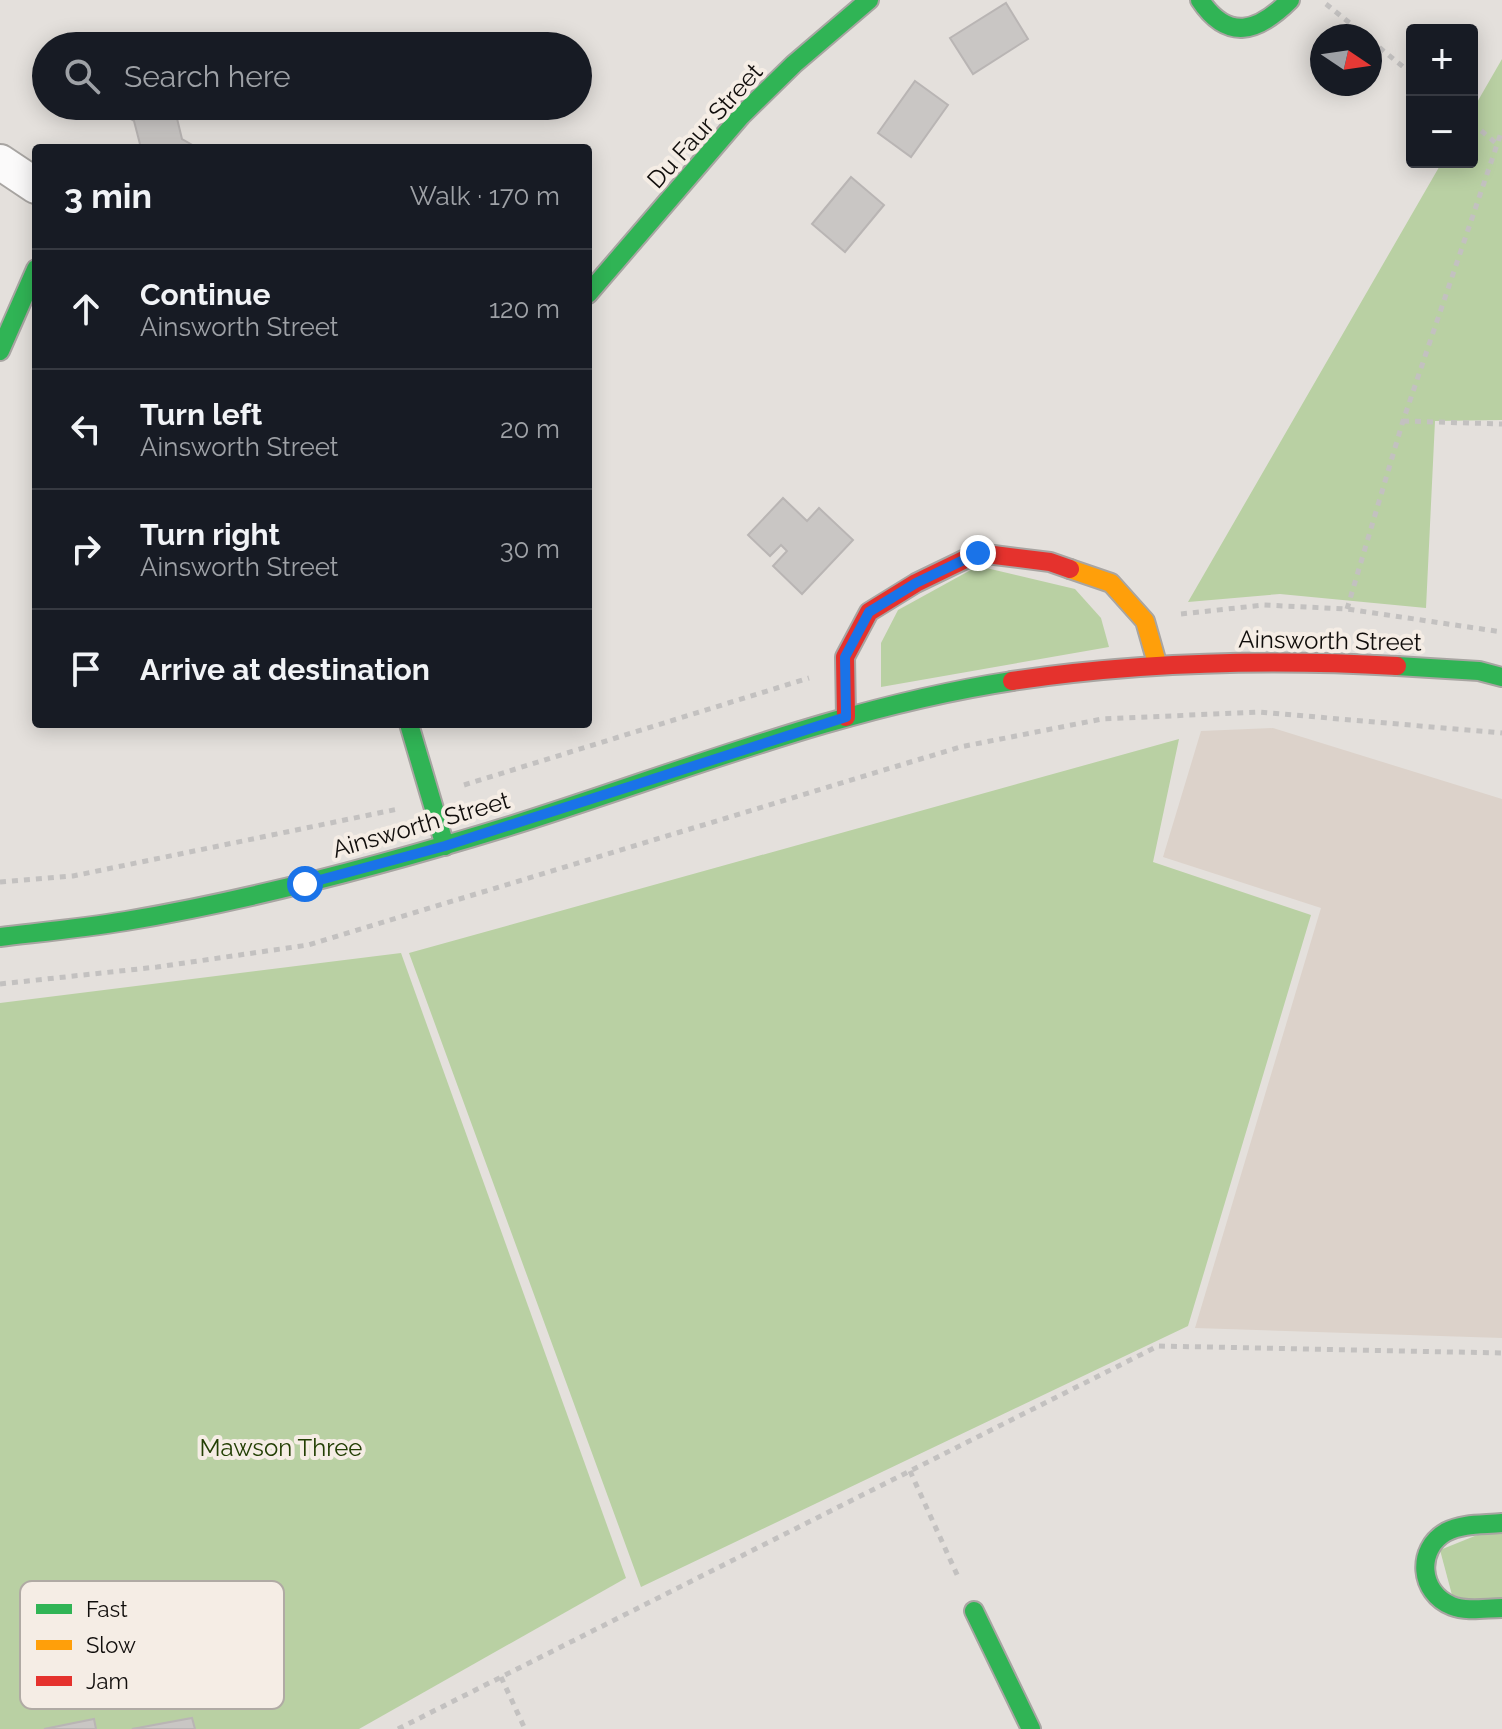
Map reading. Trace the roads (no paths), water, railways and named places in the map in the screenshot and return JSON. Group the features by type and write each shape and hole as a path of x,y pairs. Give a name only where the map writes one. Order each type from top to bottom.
{"street":[{"name":"Du Faur Street","path":"592,289 725,134 798,59 869,0"},
{"path":"1200,0 1216,20 1237,29 1264,24 1290,0"},
{"path":"0,162 32,183"},
{"path":"0,351 32,278"},
{"path":"846,717 845,657 869,612 916,583 978,553 1050,562 1111,583 1145,621 1157,663"},
{"name":"Ainsworth Street","path":"0,937 141,919 310,883 445,846 846,717 1002,683 1157,663 1329,662 1479,671 1502,677"},
{"path":"410,728 445,846"},
{"path":"1502,1523 1453,1528 1443,1533 1428,1550 1424,1570 1431,1590 1449,1605 1502,1608"},
{"path":"974,1611 1031,1729"}],"park label":[{"name":"Mawson Three","path":"281,1448"}]}
